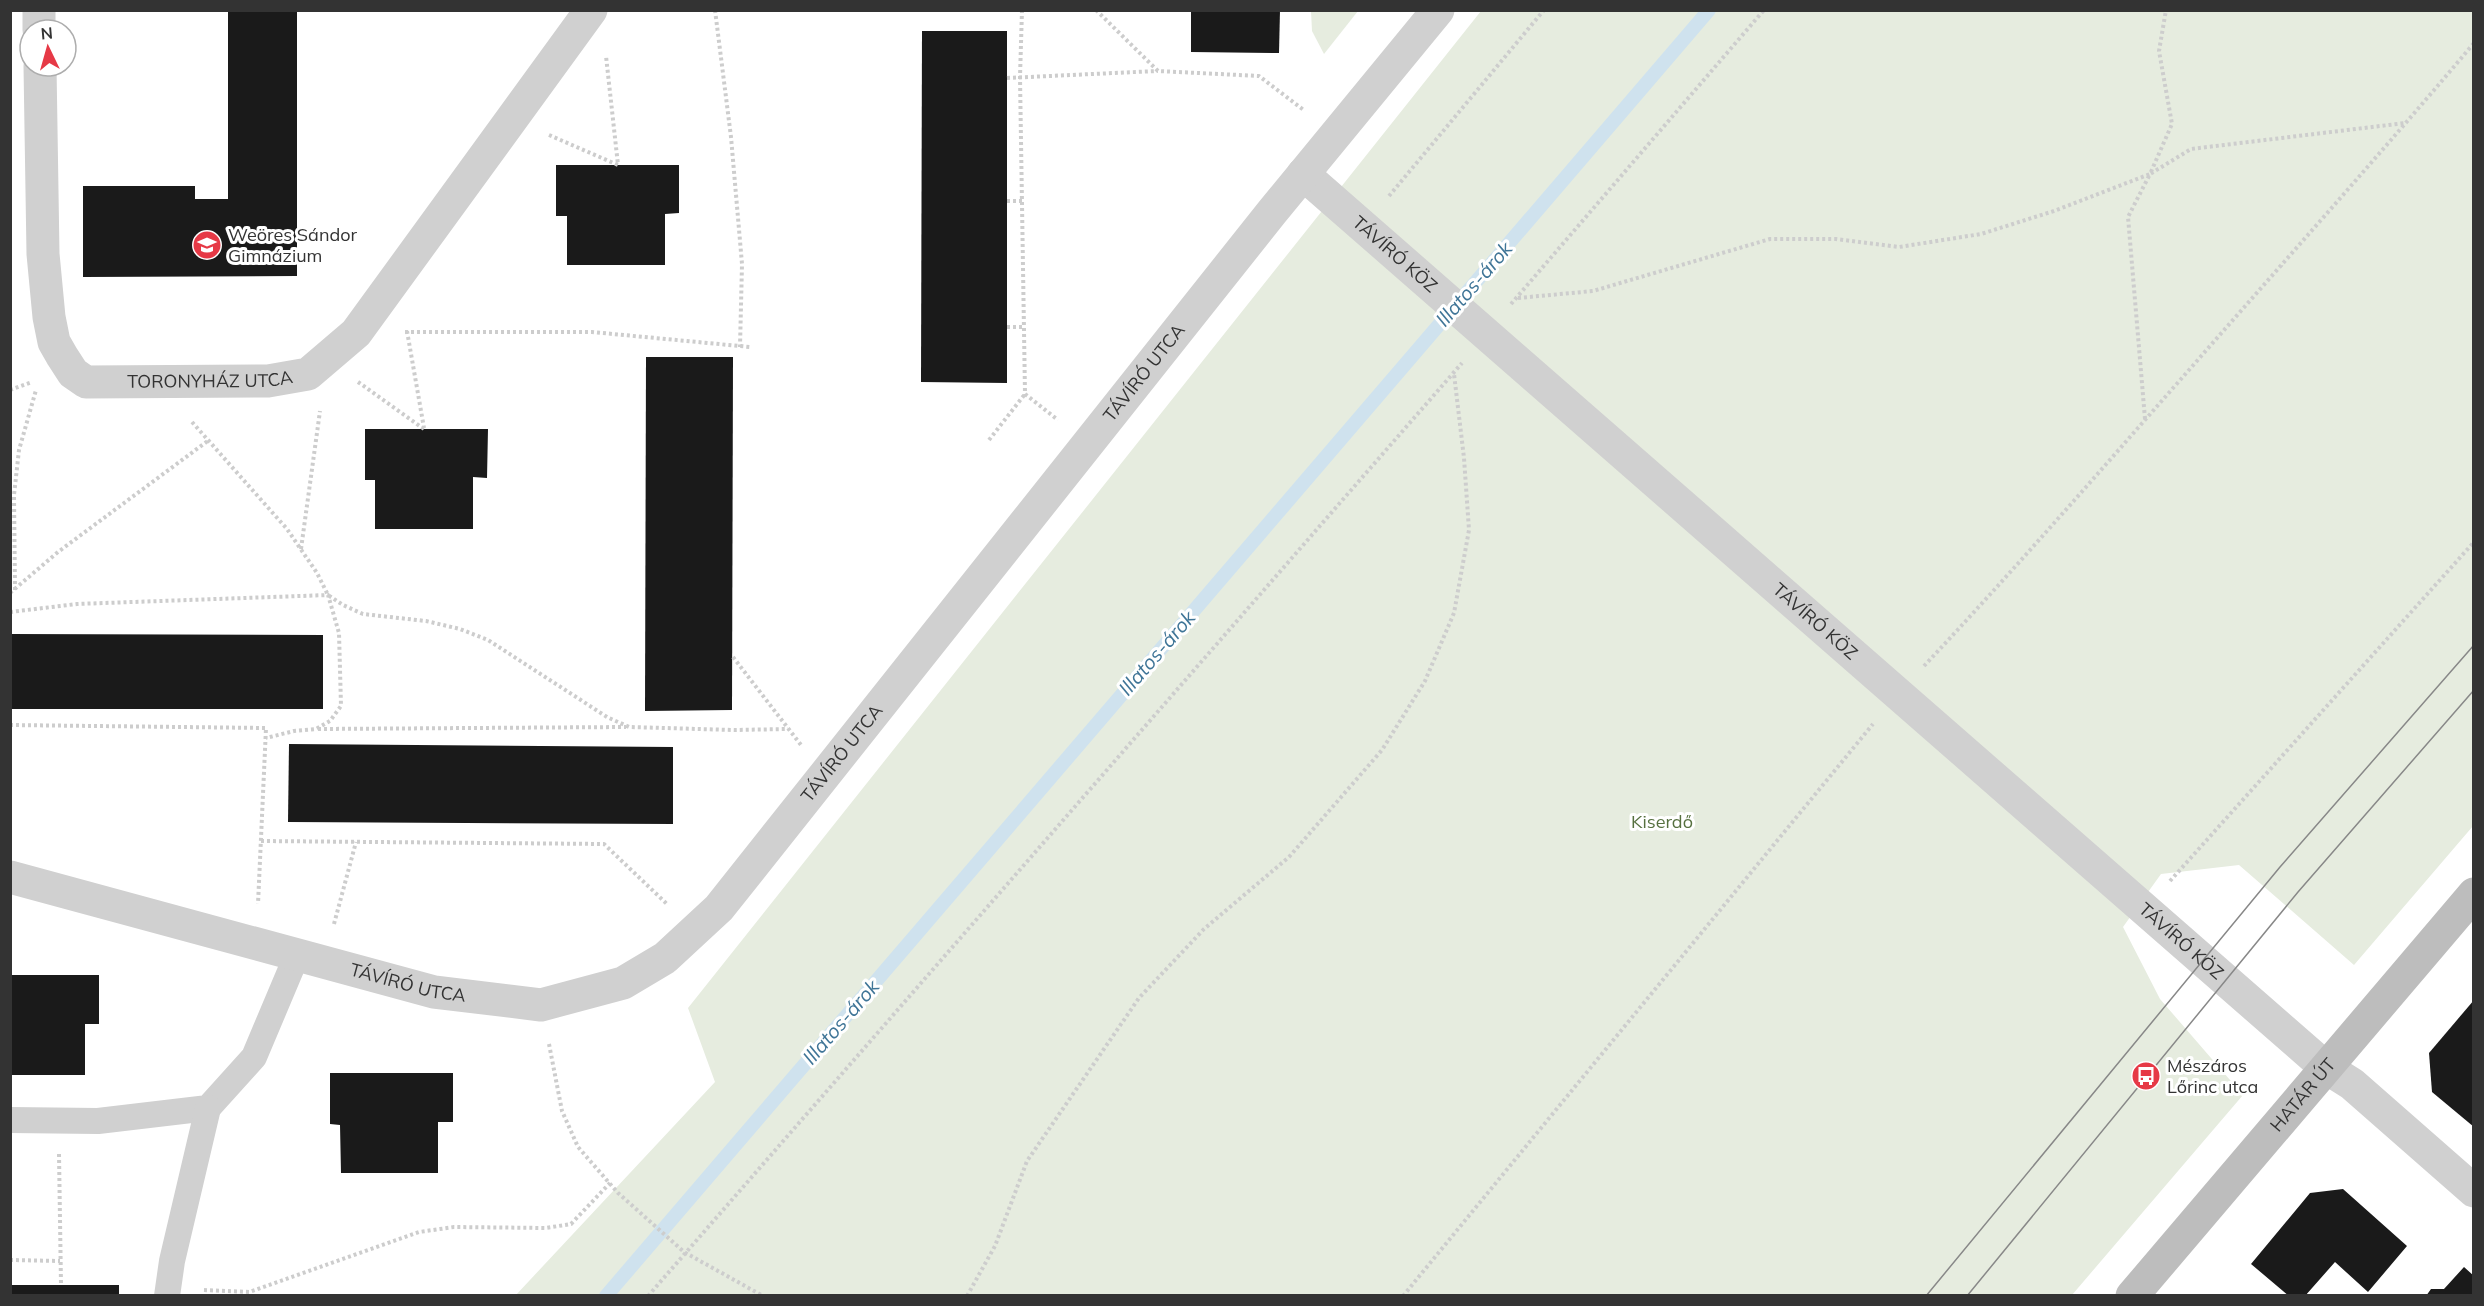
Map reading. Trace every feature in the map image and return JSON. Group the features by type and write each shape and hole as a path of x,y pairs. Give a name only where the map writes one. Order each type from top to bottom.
{"main road":[{"name":"HATÁR ÚT","path":"2132,1296 2474,894"}],"street":[{"name":"TORONYHÁZ UTCA","path":"40,78 43,254 49,317 54,342 73,374 86,382 268,381 308,374 351,338 591,10"},
{"name":"TÁVÍRÓ UTCA","path":"10,877 434,992 542,1005 623,983 665,957 718,908 1303,174 1438,10"},
{"name":"TÁVÍRÓ KÖZ","path":"1303,174 2325,1067"},
{"path":"2325,1067 2352,1084 2474,1191"}],"lane":[{"path":"167,1292 172,1261 208,1108 254,1057 310,959"},
{"path":"10,1120 98,1121 208,1108"}],"path":[{"path":"715,10 731,137 742,264 740,347"},
{"path":"989,440 1025,394 1020,77 1022,10"},
{"path":"1096,10 1158,70"},
{"path":"1364,226 1544,10"},
{"path":"648,1296 684,1252 1454,374 1486,333 1764,10"},
{"path":"2145,420 2128,217 2172,124 2159,51 2166,10"},
{"path":"1403,1296 1898,693 1995,590 2474,43"},
{"path":"512,119 618,165 604,45"},
{"path":"1007,78 1158,70 1259,76 1335,135"},
{"path":"1517,298 1548,297 1593,291 1770,239 1836,239 1899,247 1982,234 2054,211 2150,174 2191,148 2406,123"},
{"path":"1007,201 1022,201"},
{"path":"1007,327 1024,327"},
{"path":"301,549 326,359 424,429 407,331"},
{"path":"351,338 407,331 592,332 750,347"},
{"path":"967,1296 995,1246 1027,1161 1138,998 1204,929 1289,857 1382,750 1425,681 1454,613 1469,530 1464,458 1454,374"},
{"path":"154,381 287,529 328,595 339,633 341,706 330,721 316,729"},
{"path":"13,592 15,483 19,450 37,387"},
{"path":"1025,394 1088,444"},
{"path":"13,592 58,552 209,440"},
{"path":"2145,909 2474,542"},
{"path":"10,612 77,604 328,595 363,614 426,621 460,629 488,640 607,717 629,727"},
{"path":"733,657 823,774"},
{"path":"10,725 266,728 256,944"},
{"path":"266,738 294,731 316,729 629,727 788,729"},
{"path":"261,841 604,844 694,930"},
{"path":"310,959 356,842"},
{"path":"542,1005 562,1111 578,1147 618,1193 679,1248 763,1296"},
{"path":"59,1121 61,1286"},
{"path":"167,1292 249,1292 419,1232 454,1227 546,1228 571,1224 610,1183"},
{"path":"10,1260 60,1261"}],"green space":[{"path":"1311,10 1358,11 1324,54 1312,31"},
{"name":"Kiserdő","path":"1481,11 2473,11 2473,826 2354,965 2239,865 2161,874 2123,927 2160,999 2243,1095 2072,1295 515,1296 715,1082 688,1008"}],"building":[{"path":"228,10 297,10 297,276 83,277 83,186 195,186 195,199 228,199"},
{"path":"1191,10 1280,10 1279,53 1191,52"},
{"path":"922,31 1007,31 1007,383 921,382"},
{"path":"556,165 679,165 679,213 665,214 665,265 567,265 567,216 556,216"},
{"path":"646,357 733,357 732,710 645,711"},
{"path":"365,429 488,429 487,478 473,477 473,529 375,529 375,480 365,480"},
{"path":"10,634 323,635 323,709 10,709"},
{"path":"289,744 673,747 673,824 288,822"},
{"path":"10,975 99,975 99,1024 85,1024 85,1075 10,1075"},
{"path":"2474,1000 2474,1127 2432,1092 2429,1053"},
{"path":"330,1073 453,1073 453,1122 438,1122 438,1173 341,1173 340,1125 330,1124"},
{"path":"2343,1189 2407,1246 2368,1292 2335,1262 2305,1296 2289,1296 2251,1264 2310,1193"},
{"path":"2464,1267 2474,1276 2474,1296 2426,1296 2431,1289 2444,1289"},
{"path":"10,1285 119,1285 119,1296 10,1296"}],"waterway":[{"name":"Illatos-árok","path":"606,1296 1709,10"}],"tram line":[{"path":"1926,1296 2280,867 2474,645"},
{"path":"1967,1296 2298,892 2474,690"}],"place":[{"name":"Weöres Sándor Gimnázium","path":"207,245"},
{"name":"Mészáros Lőrinc utca","path":"2146,1076"}]}
